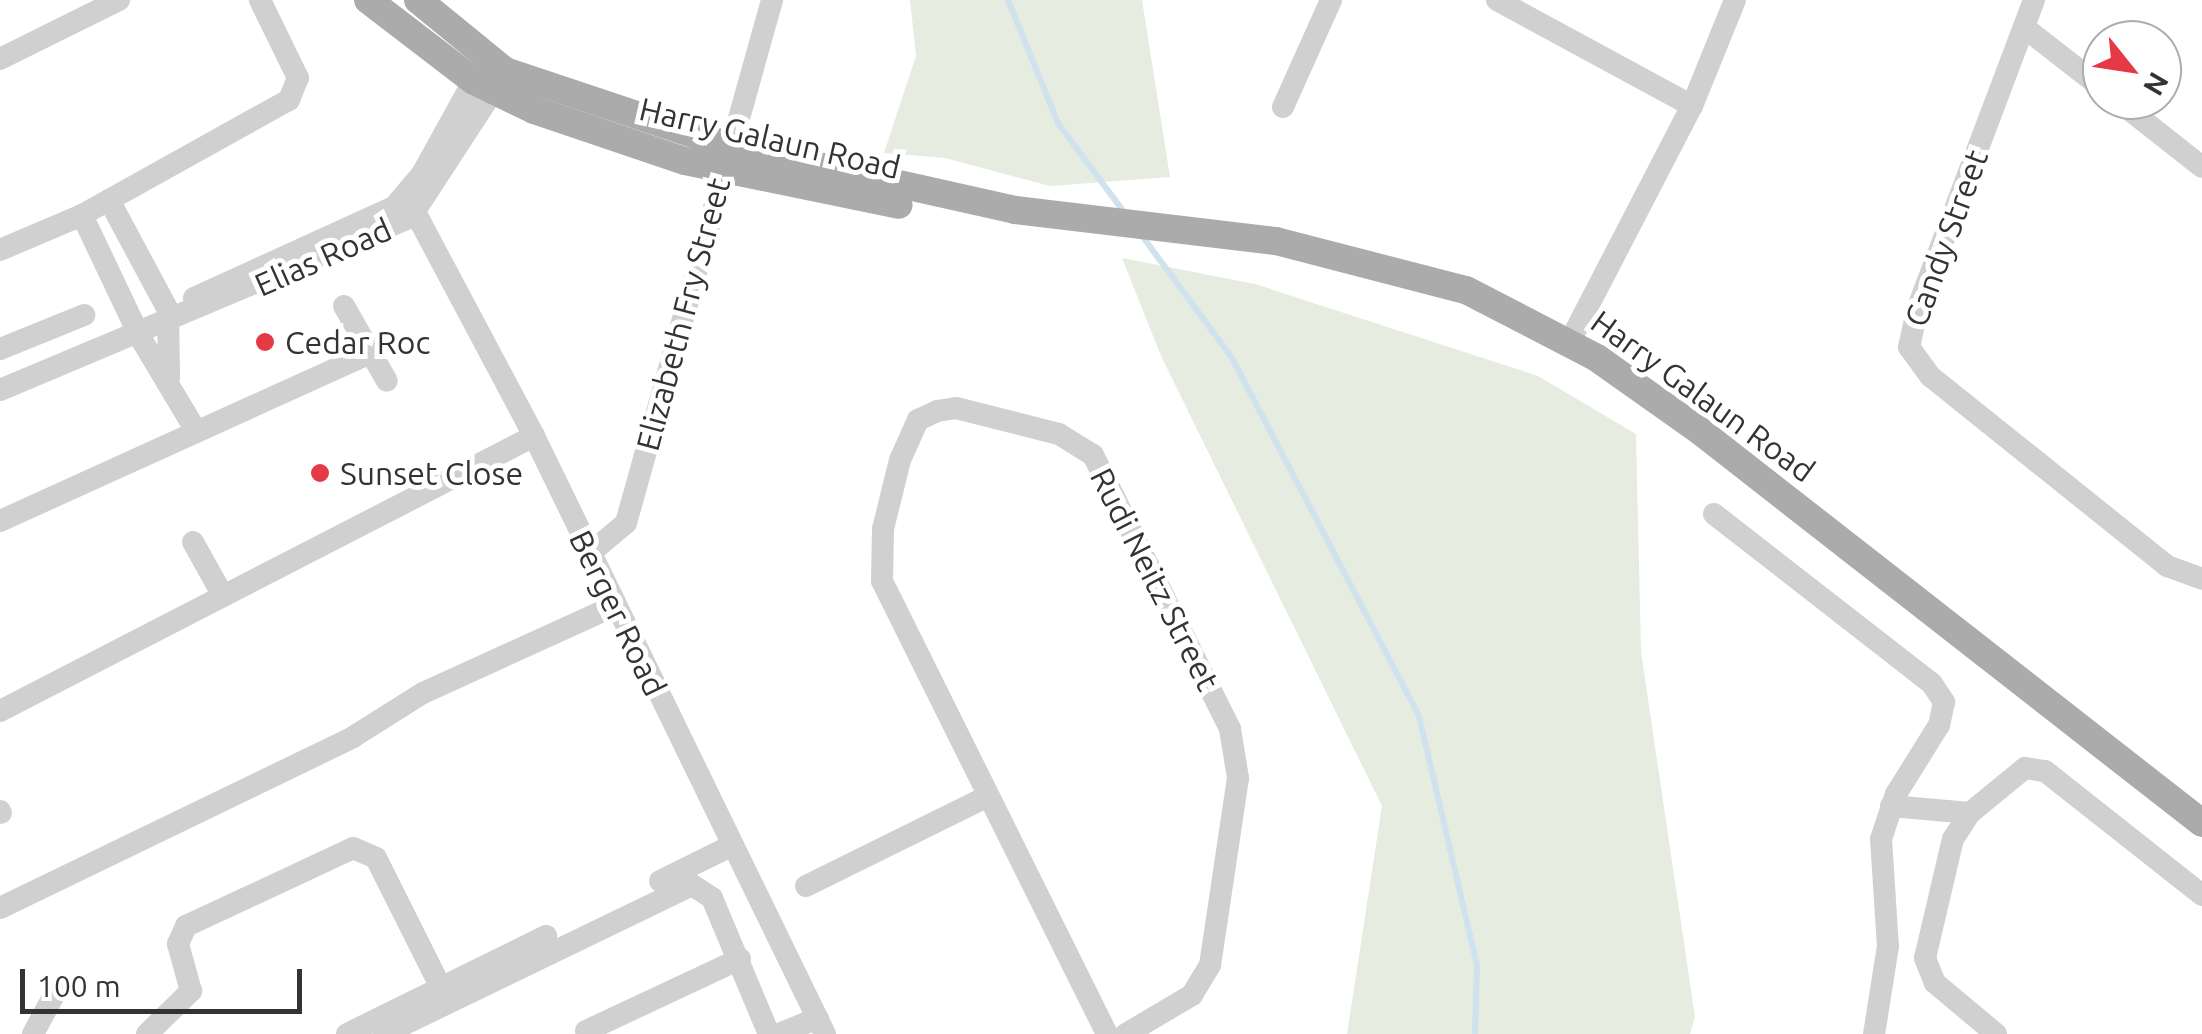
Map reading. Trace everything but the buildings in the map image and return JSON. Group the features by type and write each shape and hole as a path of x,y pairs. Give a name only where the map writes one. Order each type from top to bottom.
{"main road":[{"name":"Harry Galaun Road","path":"368,0 490,76 726,157 875,202 992,214 1015,210 1090,223 1276,240 1409,271 1570,341 1700,431 2202,823"},
{"name":"Harry Galaun Road","path":"418,0 490,76"}],"street":[{"path":"0,58 119,0"},
{"path":"0,250 82,215 290,100 298,78 260,0"},
{"name":"Elizabeth Fry Street","path":"589,554 626,523 772,0"},
{"path":"1283,107 1331,0"},
{"path":"1497,0 1692,106"},
{"path":"1570,341 1692,106 1735,0"},
{"name":"Candy Street","path":"2034,0 1916,310 1910,347 1930,376 2167,566 2202,579"},
{"path":"2024,28 2082,73"},
{"name":"Elias Road","path":"0,390 135,333 412,202 490,76"},
{"path":"2142,120 2202,167"},
{"path":"110,200 168,317 169,377"},
{"name":"Berger Road","path":"412,202 534,436 822,1026"},
{"path":"82,215 135,333 169,377 196,431"},
{"path":"344,306 387,381"},
{"path":"0,349 84,315"},
{"path":"0,521 369,354"},
{"name":"Rudi Neitz Street","path":"1107,1034 895,612 880,564 907,440 918,420 956,408 1058,434 1093,455 1116,492 1237,751 1234,814 1206,974 1192,995 1126,1034"},
{"path":"1,707 534,436"},
{"path":"1714,514 1940,693 1940,725 1892,806 1879,856 1888,946 1874,1034"},
{"path":"193,542 223,596"},
{"path":"0,908 353,737 424,692 614,606"},
{"path":"1996,1034 1934,983 1925,958 1948,854 1970,814 2034,767 2202,895"},
{"path":"806,886 988,796"},
{"path":"1892,806 1970,814"},
{"path":"348,1034 734,846"},
{"path":"147,1034 191,991 178,944 186,926 341,850 368,851 376,858 440,986"},
{"path":"384,1034 682,886 700,888 712,898 769,1034"},
{"path":"586,1031 740,959"},
{"path":"33,1034 56,993"},
{"path":"779,1034 822,1026"}],"shaded area":[{"path":"910,0 1142,0 1170,177 1050,186 945,158 884,153 916,56"},
{"path":"1122,258 1255,284 1538,376 1636,434 1641,652 1695,1017 1690,1034 1347,1034 1382,806 1161,356"}],"waterway":[{"path":"1008,0 1058,123 1126,215"},
{"path":"1140,233 1232,358 1419,716 1477,966 1475,1034"}],"place":[{"name":"Cedar Roc","path":"265,342"},
{"name":"Sunset Close","path":"320,473"}]}
